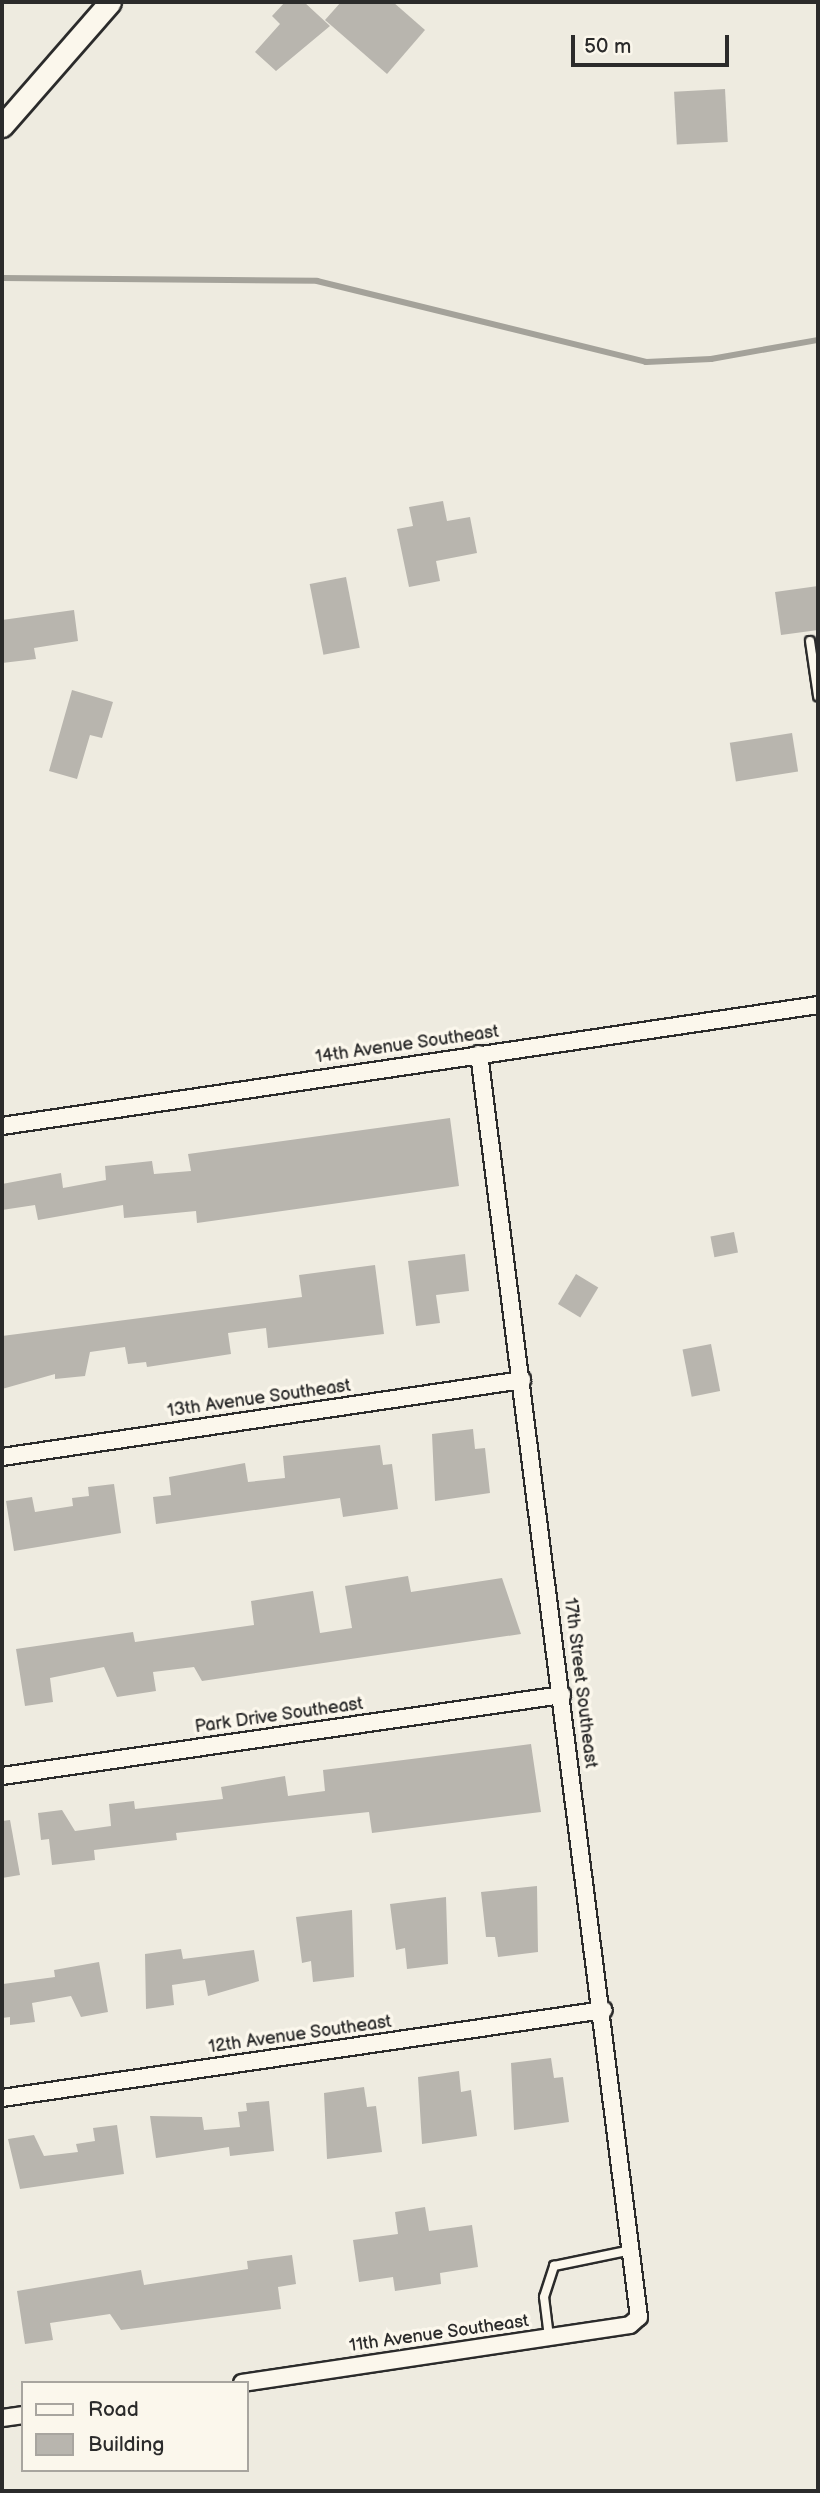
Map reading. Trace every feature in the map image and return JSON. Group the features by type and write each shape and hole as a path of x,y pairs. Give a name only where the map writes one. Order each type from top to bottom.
{"street":[{"path":"2,126 110,2"},
{"name":"14th Avenue Southeast","path":"2,1126 818,1005"},
{"name":"17th Street Southeast","path":"479,1054 604,2010 634,2249 639,2318"},
{"name":"13th Avenue Southeast","path":"2,1457 522,1380"},
{"name":"Park Drive Southeast","path":"2,1776 562,1695"},
{"name":"12th Avenue Southeast","path":"2,2098 604,2010"},
{"name":"11th Avenue Southeast","path":"248,2382 630,2325 639,2318"},
{"path":"2,2418 21,2415"}],"lane":[{"path":"810,641 818,696"},
{"path":"549,2337 544,2298 554,2266 634,2249"}],"building":[{"path":"285,2 304,2 330,26 276,71 255,52 280,24 272,16"},
{"path":"341,2 393,2 425,30 387,74 325,20"},
{"path":"725,89 728,142 677,145 674,92"},
{"path":"443,501 447,521 470,517 477,553 436,561 440,581 409,587 397,529 413,526 409,507"},
{"path":"346,577 360,648 323,655 310,584"},
{"path":"818,586 818,630 781,635 775,592"},
{"path":"74,610 78,641 34,648 36,659 2,663 2,620"},
{"path":"72,690 113,702 102,738 90,735 77,779 49,771"},
{"path":"792,733 798,772 736,781 730,743"},
{"path":"450,1118 459,1186 197,1223 196,1211 124,1218 123,1205 38,1220 35,1205 2,1210 2,1184 61,1173 63,1188 106,1180 105,1166 152,1161 154,1174 191,1171 188,1154"},
{"path":"734,1232 738,1253 714,1257 710,1237"},
{"path":"465,1254 469,1291 436,1295 440,1323 416,1326 408,1261"},
{"path":"375,1265 384,1334 268,1348 266,1328 228,1333 231,1354 147,1367 146,1362 128,1364 125,1347 90,1352 85,1376 55,1379 55,1374 2,1389 2,1336 302,1297 299,1275"},
{"path":"576,1274 598,1287 580,1317 558,1304"},
{"path":"711,1344 720,1391 692,1397 683,1350"},
{"path":"473,1429 475,1449 485,1448 490,1493 435,1501 432,1434"},
{"path":"380,1445 383,1465 392,1464 398,1509 343,1517 340,1498 156,1524 153,1497 171,1495 169,1477 245,1463 248,1482 285,1478 283,1456"},
{"path":"114,1484 121,1533 14,1551 6,1501 32,1497 35,1512 73,1506 72,1498 89,1496 88,1487"},
{"path":"408,1576 411,1592 502,1578 521,1634 202,1681 194,1667 153,1672 156,1691 117,1697 104,1667 50,1678 53,1702 25,1706 16,1649 133,1632 135,1642 254,1625 251,1601 313,1591 320,1633 352,1628 345,1586"},
{"path":"531,1744 541,1812 372,1833 369,1812 264,1823 176,1833 177,1840 94,1850 95,1860 52,1865 49,1839 41,1840 38,1813 62,1810 75,1831 111,1826 109,1804 134,1801 135,1809 223,1799 221,1787 285,1776 288,1796 325,1791 323,1770"},
{"path":"10,1820 20,1875 2,1878 2,1821"},
{"path":"537,1886 538,1952 498,1957 495,1937 486,1937 481,1892"},
{"path":"446,1897 448,1964 407,1969 405,1948 396,1950 390,1904"},
{"path":"352,1910 354,1977 313,1982 311,1961 302,1963 296,1917"},
{"path":"181,1949 183,1959 254,1950 259,1981 208,1996 205,1980 172,1985 174,2005 146,2009 145,1954"},
{"path":"99,1962 108,2012 81,2017 71,1996 32,2003 35,2022 10,2025 10,2017 2,2018 3,1984 55,1977 54,1970"},
{"path":"551,2058 554,2078 563,2077 569,2122 514,2130 511,2063"},
{"path":"459,2071 461,2092 471,2090 477,2136 422,2144 418,2077"},
{"path":"364,2087 367,2107 376,2106 382,2152 327,2159 324,2093"},
{"path":"269,2101 274,2151 230,2156 229,2147 156,2158 150,2116 202,2117 204,2130 240,2127 238,2112 247,2111 246,2103"},
{"path":"117,2125 124,2174 20,2189 8,2139 34,2135 44,2156 78,2152 76,2144 95,2141 93,2128"},
{"path":"425,2207 429,2231 472,2225 478,2267 440,2273 441,2284 395,2291 393,2277 359,2282 353,2240 398,2234 395,2212"},
{"path":"292,2255 296,2284 278,2287 281,2309 121,2330 110,2314 50,2323 53,2340 25,2344 17,2291 141,2270 144,2285 248,2269 247,2261"}],"waterway":[{"path":"2,278 317,281 646,362 711,359 818,340"}]}
